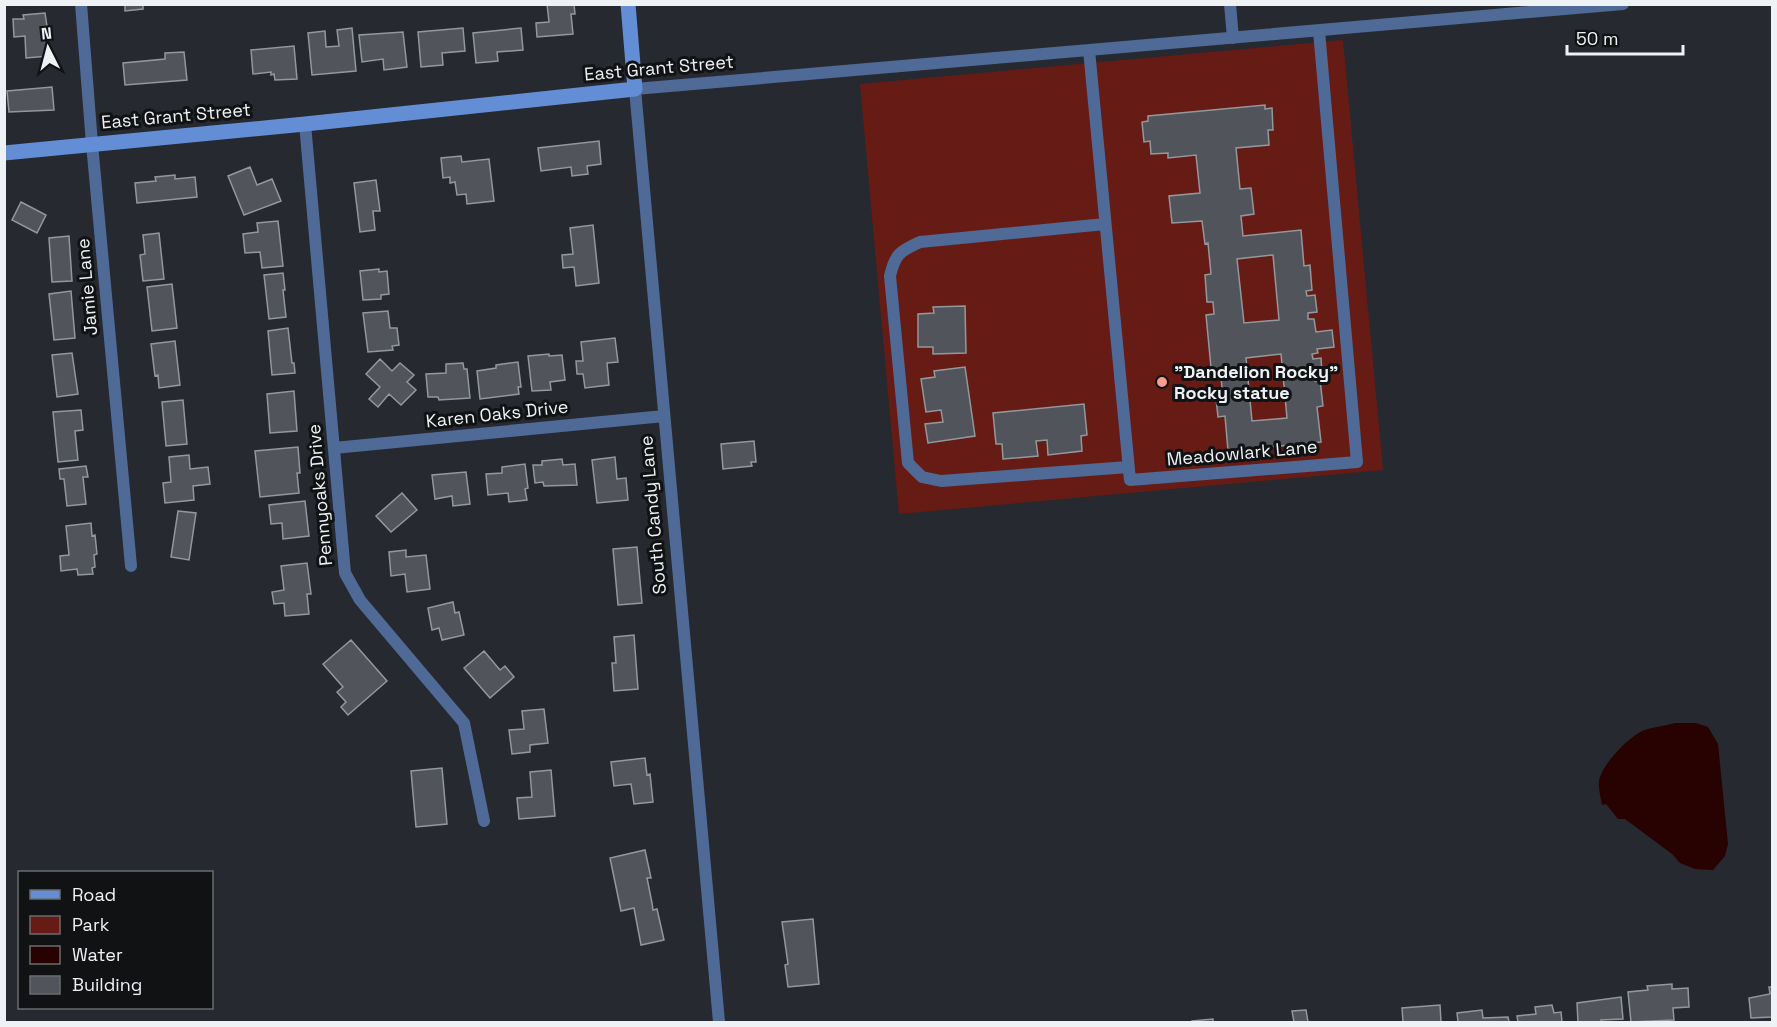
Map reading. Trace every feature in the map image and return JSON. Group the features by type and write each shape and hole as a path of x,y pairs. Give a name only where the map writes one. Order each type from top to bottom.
{"main road":[{"name":"South Candy Lane","path":"628,4 635,89"},
{"name":"East Grant Street","path":"4,153 635,89"}],"street":[{"name":"Jamie Lane","path":"81,4 131,566"},
{"path":"1230,4 1233,38"},
{"name":"East Grant Street","path":"635,89 1623,4"},
{"name":"Meadowlark Lane","path":"1128,467 1130,480 1357,462 1318,31"},
{"path":"1089,50 1128,467 941,481 922,477 908,462 890,276 894,259 920,242 1105,224"},
{"name":"South Candy Lane","path":"635,89 719,1023"},
{"name":"Pennyoaks Drive","path":"305,124 345,573 360,600 464,723 484,821"},
{"name":"Karen Oaks Drive","path":"334,448 664,416"}],"green space":[{"path":"1343,40 1383,470 899,514 860,84"}],"water":[{"path":"1675,723 1696,723 1708,727 1718,744 1728,844 1725,856 1713,870 1695,869 1680,863 1672,854 1625,819 1618,819 1606,804 1602,805 1599,781 1605,767 1616,752 1642,731"}],"building":[{"path":"125,4 143,4 143,9 125,11"},
{"path":"547,4 574,4 575,14 571,14 573,34 537,37 536,23 549,22"},
{"path":"45,13 49,56 26,58 25,36 14,37 13,19 24,19 23,15"},
{"path":"352,28 356,71 312,75 308,33 325,31 326,47 339,46 337,30"},
{"path":"463,28 465,51 442,53 443,65 421,67 418,32"},
{"path":"521,28 523,50 497,52 498,61 476,63 473,33"},
{"path":"403,32 407,67 384,70 383,59 362,62 359,35"},
{"path":"294,46 297,79 275,80 271,72 253,74 251,50"},
{"path":"184,52 187,80 125,85 123,63 165,59 165,53"},
{"path":"52,87 54,110 9,112 7,91"},
{"path":"1265,105 1265,109 1272,108 1273,130 1268,130 1269,145 1236,148 1240,189 1251,188 1254,214 1241,216 1243,236 1301,230 1304,266 1310,265 1312,290 1306,291 1307,296 1315,295 1317,312 1308,313 1308,319 1314,319 1316,332 1332,330 1334,347 1317,349 1318,353 1312,354 1313,359 1321,358 1322,374 1314,375 1315,381 1320,380 1323,406 1317,407 1321,442 1228,451 1225,416 1218,417 1215,389 1222,388 1221,377 1212,378 1206,315 1214,314 1213,302 1207,302 1205,275 1211,274 1208,243 1205,244 1202,221 1172,223 1169,196 1200,193 1196,155 1168,158 1168,153 1151,154 1150,141 1144,142 1142,122 1148,121 1148,116","holes":["1273,255 1279,320 1244,323 1237,259","1281,354 1287,418 1252,421 1246,358"]},
{"path":"599,141 601,164 587,166 588,174 572,176 571,167 541,171 538,148"},
{"path":"461,156 462,162 489,159 494,201 467,204 466,194 457,195 455,182 450,183 450,177 443,178 441,158"},
{"path":"250,167 257,185 272,179 281,201 244,215 228,176"},
{"path":"175,175 175,179 195,177 197,197 137,203 135,183 156,181 155,177"},
{"path":"376,180 380,211 373,211 375,230 360,232 354,183"},
{"path":"21,202 46,215 37,233 12,220"},
{"path":"278,221 283,266 262,268 260,252 245,253 243,234 258,232 257,223"},
{"path":"593,225 599,283 576,286 574,267 563,268 562,255 573,254 570,228"},
{"path":"159,233 164,279 143,281 140,255 145,254 143,235"},
{"path":"69,236 72,281 52,282 49,238"},
{"path":"379,269 379,272 387,271 389,294 381,295 381,299 363,300 360,271"},
{"path":"283,273 286,317 269,319 264,275"},
{"path":"172,284 177,328 152,331 147,287"},
{"path":"71,291 75,338 54,340 49,294"},
{"path":"965,306 966,353 933,354 933,347 918,347 918,314 934,313 933,307"},
{"path":"388,311 390,328 397,328 399,345 392,346 393,350 368,352 363,313"},
{"path":"288,328 295,373 272,375 268,331"},
{"path":"615,338 618,362 607,363 609,385 585,388 583,374 577,374 576,361 583,361 581,342"},
{"path":"175,341 180,385 159,388 151,344"},
{"path":"72,353 78,394 57,397 52,355"},
{"path":"549,354 549,356 562,355 565,380 550,382 551,390 532,391 528,356"},
{"path":"380,359 392,371 400,363 414,375 407,382 416,390 401,405 389,394 378,407 369,399 380,387 366,374"},
{"path":"518,362 521,387 518,387 519,394 480,399 477,371"},
{"path":"463,363 464,369 467,369 470,398 439,400 438,397 428,397 426,374 446,373 446,364"},
{"path":"965,367 975,436 928,443 925,424 943,422 941,410 926,412 921,379 935,377 934,371"},
{"path":"294,391 297,431 270,433 267,394"},
{"path":"183,400 187,444 166,446 162,402"},
{"path":"1084,404 1087,435 1081,436 1082,451 1048,455 1047,440 1036,441 1038,456 1003,459 1002,444 996,444 993,413"},
{"path":"81,410 83,430 75,431 78,460 58,462 53,412"},
{"path":"754,441 756,462 751,462 752,466 723,469 721,444"},
{"path":"298,447 299,493 260,497 255,451"},
{"path":"189,455 190,469 208,467 210,484 193,486 194,500 165,503 163,483 171,482 169,457"},
{"path":"615,457 617,479 626,478 628,500 597,503 592,460"},
{"path":"562,459 563,465 575,464 577,485 544,486 543,482 535,483 533,465 542,465 542,461"},
{"path":"525,464 527,500 509,502 508,493 488,495 486,474 502,473 502,467"},
{"path":"86,466 88,477 83,477 86,504 67,506 64,479 60,479 59,469"},
{"path":"466,472 470,504 453,506 452,496 435,499 432,475"},
{"path":"402,493 417,510 391,532 376,516"},
{"path":"305,501 309,536 283,539 282,523 271,524 269,505"},
{"path":"178,511 196,513 189,560 171,557"},
{"path":"91,523 97,554 94,555 93,574 78,575 77,569 61,571 60,556 69,555 66,526"},
{"path":"637,547 642,603 618,605 613,549"},
{"path":"406,550 406,557 426,555 430,589 407,592 405,574 391,576 389,552"},
{"path":"307,563 311,594 307,594 309,614 285,616 284,603 274,604 272,592 284,590 281,566"},
{"path":"453,602 455,613 459,612 464,635 442,640 439,628 432,630 428,608"},
{"path":"634,635 638,689 614,691 612,663 616,663 614,637"},
{"path":"351,640 387,681 348,715 341,707 346,702 337,692 343,687 323,664"},
{"path":"484,651 500,670 505,666 514,677 490,698 464,668"},
{"path":"544,709 548,743 530,745 530,752 512,754 509,730 524,729 522,711"},
{"path":"645,758 647,775 650,774 653,802 634,804 631,784 614,786 611,762"},
{"path":"442,768 447,824 416,827 411,771"},
{"path":"551,770 555,816 519,819 517,798 532,797 530,772"},
{"path":"645,850 651,878 647,878 653,910 657,909 664,940 641,945 634,908 621,911 610,858"},
{"path":"813,919 819,984 788,987 785,965 788,964 782,922"},
{"path":"1672,984 1672,989 1688,988 1689,1007 1673,1008 1674,1020 1631,1022 1628,992 1648,990 1647,986"},
{"path":"1769,987 1772,987 1772,1017 1751,1018 1749,998 1770,994"},
{"path":"1621,997 1623,1019 1578,1022 1577,1003"},
{"path":"1440,1005 1441,1022 1403,1022 1402,1008"},
{"path":"1552,1005 1554,1013 1561,1012 1562,1022 1518,1022 1517,1016 1536,1014 1535,1007"},
{"path":"1306,1010 1308,1022 1294,1022 1292,1011"},
{"path":"1482,1010 1483,1018 1508,1017 1509,1022 1458,1022 1457,1013"},
{"path":"1213,1019 1213,1022 1192,1022 1192,1021"}],"place":[{"name":"\"Dandelion Rocky\" Rocky statue","path":"1162,382"}]}
